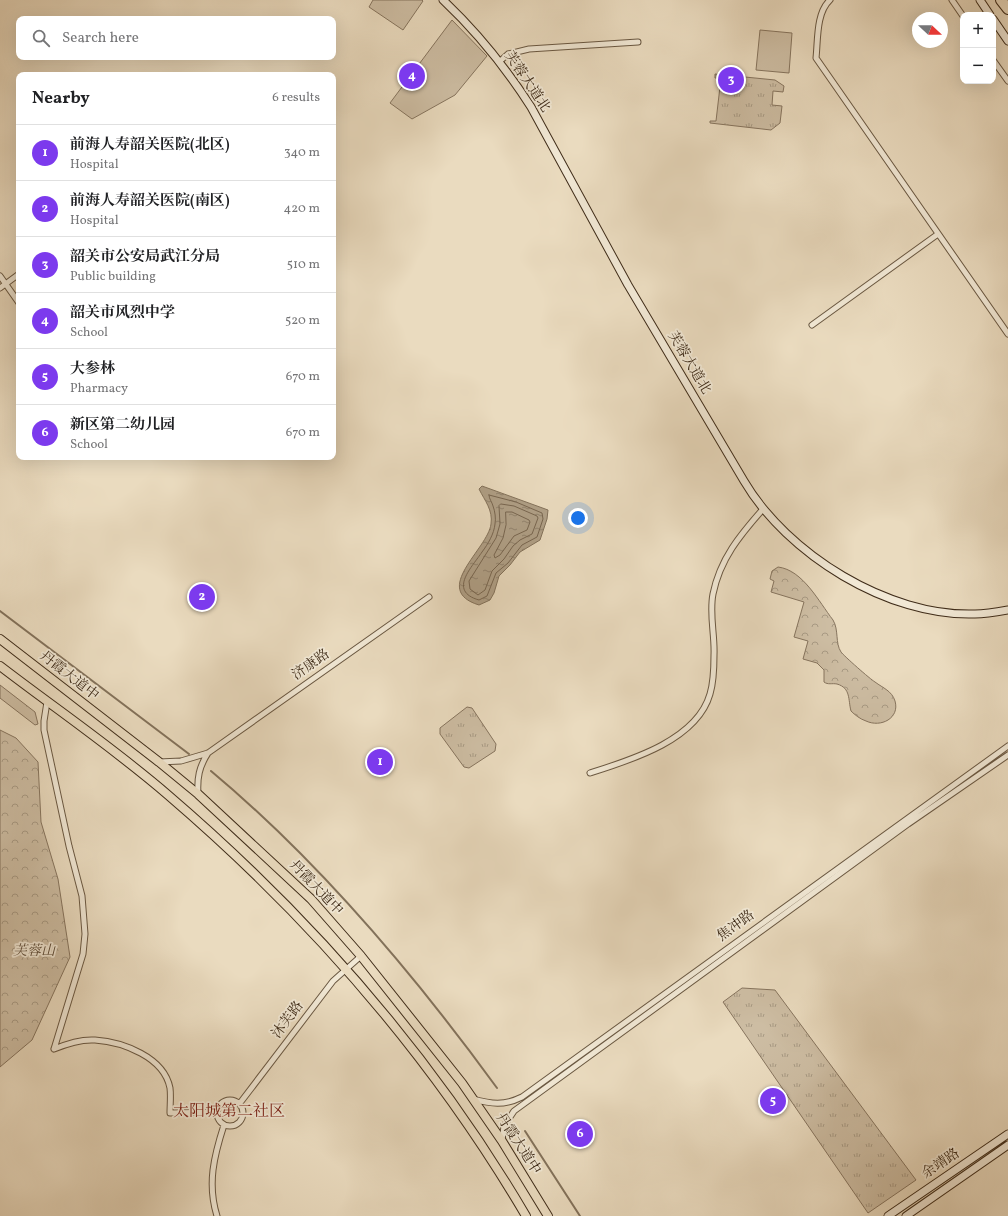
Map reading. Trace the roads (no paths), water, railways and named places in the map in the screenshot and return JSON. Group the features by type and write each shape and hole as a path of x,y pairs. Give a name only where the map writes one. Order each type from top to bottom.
{"highway":[{"path":"1001,0 1008,9"}],"main road":[{"name":"芙蓉大道北","path":"443,0 499,62 531,107 632,292 750,491 763,509 792,539 806,550 870,589 902,602 942,611 974,614 1008,610"},
{"path":"980,0 988,12"},
{"path":"996,23 1008,41"},
{"name":"丹霞大道中","path":"0,639 160,762 198,794 311,899 361,956 433,1046 472,1098 502,1141 548,1216"},
{"path":"0,666 166,793 296,915 395,1027 446,1095 526,1216"},
{"name":"余靖路","path":"892,1215 905,1204 1008,1134"},
{"name":"余靖路","path":"910,1215 1008,1145"},
{"path":"905,1204 910,1215"}],"street":[{"path":"830,0 823,10 820,20 816,58 1008,334"},
{"path":"952,0 960,12"},
{"path":"499,62 508,54 529,49 638,42"},
{"path":"996,64 1008,81"},
{"path":"812,324 938,234"},
{"path":"0,276 16,299"},
{"path":"0,288 16,276"},
{"path":"590,773 645,754 658,747 676,736 703,709 710,694 713,680 715,639 712,611 717,577 727,554 735,541 763,509"},
{"name":"济康路","path":"160,762 181,761 208,753 429,597"},
{"path":"47,702 44,730 69,846 82,896 85,934 83,954 54,1049 66,1044 94,1040 115,1042 131,1048 150,1060 161,1070 170,1089 170,1113 217,1112"},
{"name":"焦冲路","path":"472,1098 498,1104 510,1103 522,1097 1008,746"},
{"name":"济康路","path":"198,794 198,774 208,753"},
{"name":"焦冲路","path":"502,1141 504,1126 514,1112 908,824 1008,755"},
{"name":"沐芙路","path":"240,1104 333,981 361,956"},
{"path":"228,1100 240,1104 244,1115 240,1122 232,1126 224,1125 219,1120 217,1112 220,1104 228,1100"},
{"path":"217,1216 211,1182 217,1150 224,1125"}],"water":[{"path":"482,486 548,510 547,519 540,540 520,552 499,576 494,593 490,600 479,605 465,598 460,590 460,579 488,534 491,524 490,510 479,489"}],"waterway":[{"path":"0,611 189,754"},
{"path":"211,771 251,806 328,881 433,1003 497,1088"},
{"path":"525,1131 580,1216"}],"place":[{"name":"韶关市风烈中学","path":"412,76"},
{"name":"韶关市公安局武江分局","path":"731,80"},
{"name":"前海人寿韶关医院(南区)","path":"202,597"},
{"name":"前海人寿韶关医院(北区)","path":"380,762"},
{"name":"大参林","path":"773,1101"},
{"name":"新区第二幼儿园","path":"580,1134"}],"district":[{"name":"太阳城第二社区","path":"229,1112"}],"park label":[{"name":"芙蓉山","path":"34,951"}]}
